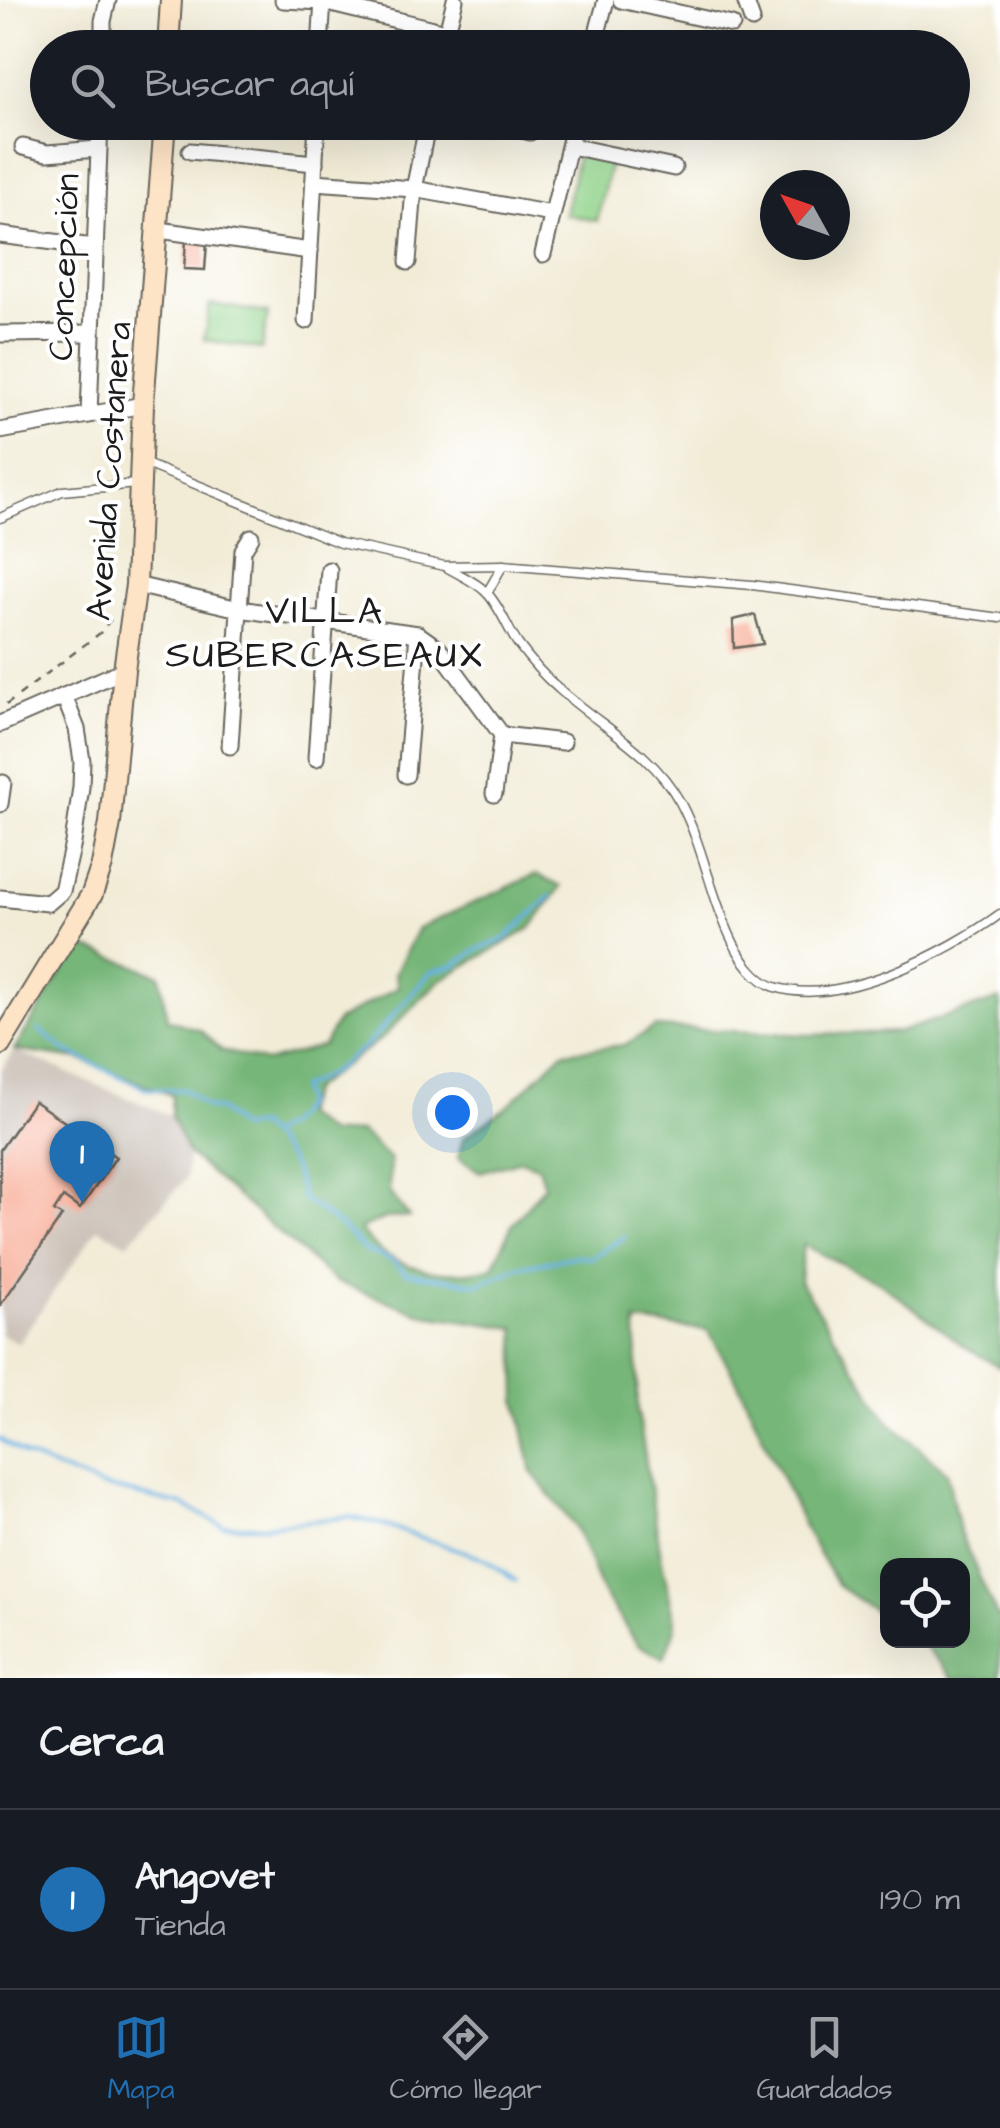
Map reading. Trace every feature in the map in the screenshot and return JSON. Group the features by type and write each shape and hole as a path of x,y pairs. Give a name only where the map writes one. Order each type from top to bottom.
{"street":[{"path":"103,30 108,0"},
{"path":"169,30 171,0"},
{"path":"283,0 323,1 414,30"},
{"path":"448,30 455,0"},
{"path":"598,30 606,0"},
{"path":"621,0 732,25"},
{"path":"745,0 752,20"},
{"path":"321,30 323,1"},
{"name":"Concepción","path":"89,415 99,140"},
{"name":"Avenida Costanera","path":"0,1045 92,894 110,823 136,585 143,405 164,140"},
{"path":"306,321 316,140"},
{"path":"408,262 414,189 424,140"},
{"path":"544,254 571,140"},
{"path":"570,146 674,168"},
{"path":"23,147 47,153 98,149"},
{"path":"190,152 315,163"},
{"path":"314,182 414,189 552,214"},
{"path":"159,230 310,251"},
{"path":"0,235 93,247"},
{"path":"0,334 90,332"},
{"path":"0,431 143,405"},
{"path":"0,420 18,428"},
{"path":"230,746 244,550 251,537"},
{"path":"316,758 329,570"},
{"path":"136,585 240,608 418,634 439,649 502,735 494,794"},
{"path":"406,775 418,634"},
{"path":"0,724 124,670"},
{"path":"0,898 48,903 62,892 74,842 82,761 64,696"},
{"path":"502,735 563,742"},
{"path":"0,804 3,783"}],"lane":[{"path":"0,518 62,491 141,473 150,463 340,543 444,566 503,565 752,585 1000,618"},
{"path":"487,593 503,565"},
{"path":"444,566 487,593 519,645 558,689 658,767 694,834 733,943 749,968 772,986 806,992 865,982 938,955 1000,914"}],"path":[{"path":"0,709 100,633 112,617"}],"shaded area":[{"path":"14,1050 171,1116 188,1154 186,1178 128,1244 98,1228 18,1343 0,1334 0,1072"}],"green space":[{"path":"578,153 611,159 597,221 565,214"},
{"path":"210,304 268,313 262,349 204,340"},
{"path":"537,874 561,887 531,928 439,981 382,1038 312,1089 302,1114 329,1134 361,1132 390,1159 389,1192 409,1217 386,1218 360,1229 385,1254 439,1272 493,1267 512,1225 544,1186 538,1166 521,1160 480,1172 458,1158 463,1138 508,1106 563,1052 624,1045 655,1027 809,1035 899,1032 1000,999 1000,1367 962,1345 882,1284 803,1245 800,1282 889,1422 947,1472 959,1531 1000,1617 1000,1678 952,1678 927,1648 970,1648 970,1558 880,1558 880,1614 838,1586 808,1535 738,1383 708,1330 636,1322 638,1412 676,1626 664,1658 638,1645 603,1594 576,1528 532,1472 517,1399 515,1328 425,1315 336,1282 188,1154 171,1116 172,1095 79,1059 14,1050 79,945 160,975 167,1019 200,1030 221,1050 266,1062 323,1046 337,1021 398,987 395,973 418,928"}],"building":[{"path":"186,240 207,242 205,270 184,269"},
{"path":"755,615 763,644 734,648 733,620"},
{"path":"34,1101 116,1157 80,1209 63,1197 54,1211 62,1216 0,1306 0,1150"}],"waterway":[{"path":"270,1134 287,1125 304,1104 300,1088 331,1073 368,1044 431,972 453,966 477,950 505,939 551,896"},
{"path":"39,1030 66,1051 147,1089 185,1090 208,1108 220,1110 241,1129 258,1125 287,1158 302,1198 342,1227 365,1250 392,1260 406,1273 478,1284 518,1267 578,1256 591,1258 625,1237"},
{"path":"0,1439 26,1456 100,1486 183,1505 223,1526 265,1526 348,1517 481,1557 516,1581"}],"place":[{"name":"Angovet","path":"82,1203"}],"district":[{"name":"VILLA SUBERCASEAUX","path":"325,632"}]}
